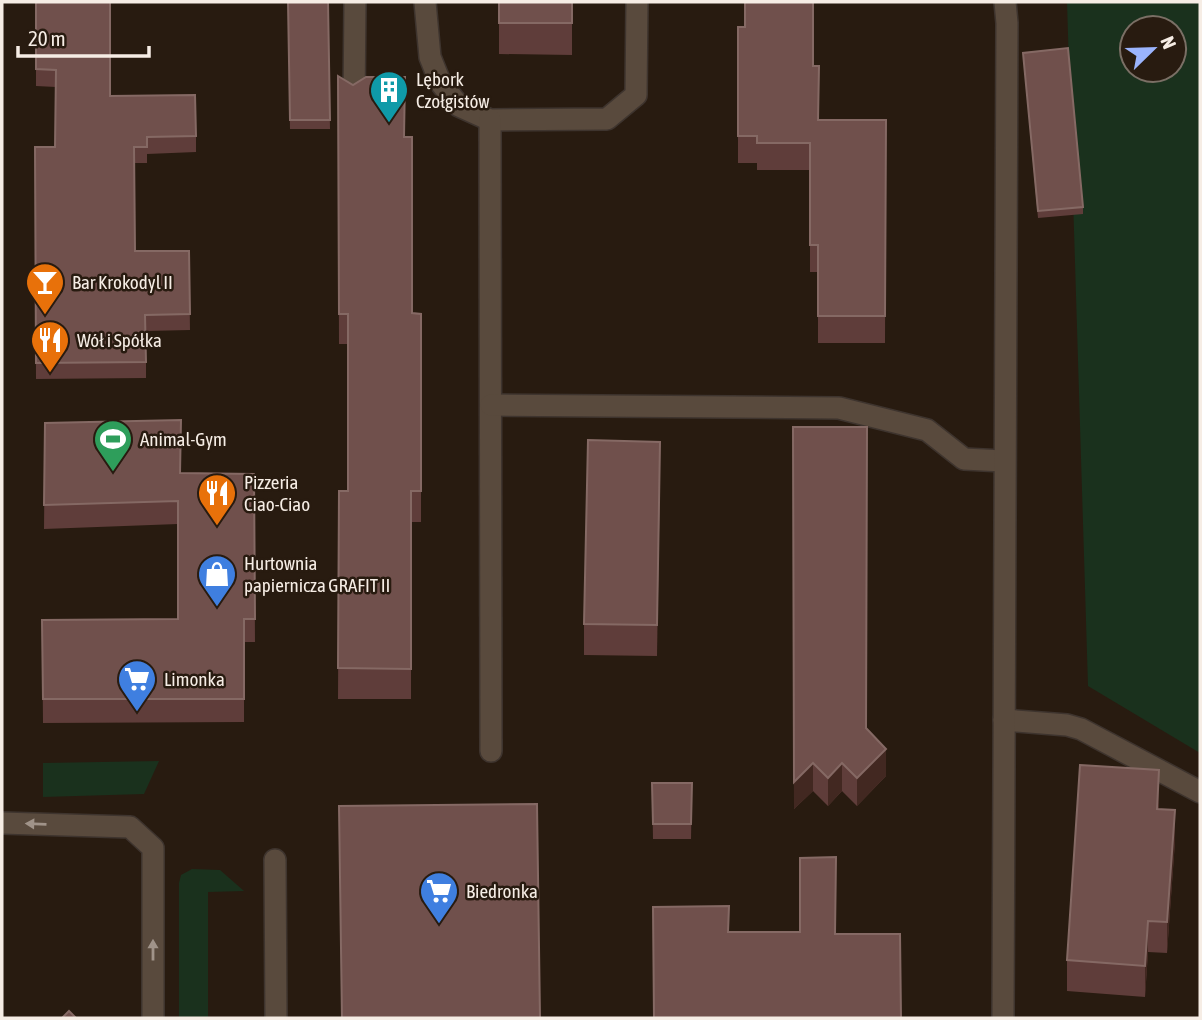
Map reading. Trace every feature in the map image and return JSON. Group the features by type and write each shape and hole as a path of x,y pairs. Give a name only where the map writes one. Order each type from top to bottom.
{"street":[{"path":"354,103 355,2"},
{"path":"425,2 430,57 440,82 459,106 490,120 607,118 636,95 637,2"},
{"path":"1003,1018 1005,2"},
{"path":"490,120 491,751"},
{"path":"491,405 839,408 927,430 964,459 1003,461"},
{"path":"1004,720 1067,725 1081,729 1200,792"},
{"path":"2,823 130,827 153,848 153,1018"},
{"path":"275,860 276,1018"}],"green space":[{"path":"1067,2 1200,2 1200,753 1088,686"},
{"path":"159,761 144,794 43,797 43,763"},
{"path":"192,869 220,870 244,891 208,892 208,1018 179,1018 179,883 181,875"}],"building":[{"path":"36,2 110,2 110,96 195,95 196,136 147,137 147,147 134,147 135,251 189,251 190,314 145,315 146,362 36,363 35,147 55,147 56,70 36,69"},
{"path":"288,2 328,2 330,120 290,120"},
{"path":"499,2 572,2 572,23 499,23"},
{"path":"745,2 813,2 813,66 819,66 818,120 886,120 885,316 818,316 818,245 810,245 810,143 757,143 757,136 738,136 738,27 745,27"},
{"path":"1068,48 1083,207 1038,211 1023,53"},
{"path":"338,76 353,85 366,77 405,77 404,137 412,137 412,313 421,314 421,491 411,491 411,669 338,668 339,491 348,491 348,314 339,314"},
{"path":"181,420 180,473 254,474 255,619 244,619 244,699 43,699 42,620 178,619 178,501 44,505 45,423"},
{"path":"793,427 867,427 866,728 886,749 857,778 842,763 828,778 813,763 794,782"},
{"path":"588,440 660,442 657,625 584,624"},
{"path":"1080,765 1159,770 1157,809 1175,810 1167,922 1148,921 1145,966 1067,960"},
{"path":"652,783 692,783 691,824 653,824"},
{"name":"Biedronka","path":"537,804 540,1018 342,1018 339,806"},
{"path":"836,857 835,934 900,934 901,1018 654,1018 653,907 729,906 728,932 800,932 800,858"},
{"path":"69,1011 76,1018 62,1018"}],"place":[{"name":"Lębork Czołgistów","path":"389,124"},
{"name":"Bar Krokodyl II","path":"45,316"},
{"name":"Wół i Spółka","path":"50,374"},
{"name":"Animal-Gym","path":"113,473"},
{"name":"Pizzeria Ciao-Ciao","path":"217,527"},
{"name":"Hurtownia papiernicza GRAFIT II","path":"217,608"},
{"name":"Limonka","path":"137,713"},
{"name":"Biedronka","path":"439,925"}]}
